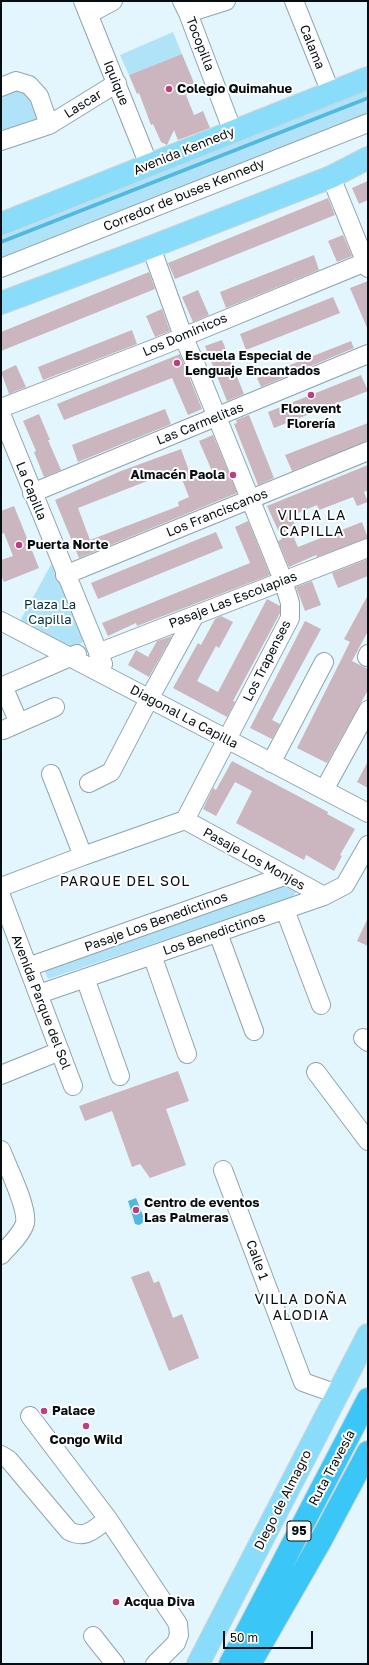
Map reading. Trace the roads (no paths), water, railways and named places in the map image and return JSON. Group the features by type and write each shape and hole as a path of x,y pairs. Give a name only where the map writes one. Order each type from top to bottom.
{"highway":[{"name":"Ruta Travesía","path":"230,1664 368,1399"},
{"name":"Ruta Travesía","path":"250,1664 320,1542 368,1452"}],"main road":[{"name":"Avenida Kennedy","path":"1,224 368,78"},
{"path":"1,303 331,177 368,158"},
{"name":"Diego de Almagro","path":"198,1664 368,1335"}],"street":[{"path":"86,8 113,1"},
{"path":"185,7 226,1"},
{"name":"Calama","path":"294,1 331,93"},
{"name":"Tocopilla","path":"185,7 232,132"},
{"name":"Iquique","path":"86,8 149,165"},
{"name":"Lascar","path":"1,87 16,81 29,85 39,96 49,125"},
{"name":"Lascar","path":"1,141 49,125 116,83"},
{"name":"Corredor de buses Kennedy","path":"1,268 368,122"},
{"path":"331,177 367,264"},
{"name":"Los Trapenses","path":"151,247 182,336 218,417 283,580 290,602 290,618 185,820"},
{"name":"Los Dominicos","path":"1,408 367,264"},
{"name":"Las Carmelitas","path":"32,492 218,417 368,354"},
{"name":"La Capilla","path":"1,414 108,678"},
{"name":"Los Franciscanos","path":"65,575 368,451"},
{"name":"Pasaje Las Escolapias","path":"2,686 69,657 195,615 368,548"},
{"path":"89,784 112,772 149,699 195,615"},
{"name":"Diagonal La Capilla","path":"1,622 368,814"},
{"path":"271,763 324,662"},
{"path":"2,686 19,723"},
{"path":"3,730 55,707"},
{"path":"324,790 368,710"},
{"path":"51,774 83,856"},
{"path":"1,887 185,820"},
{"name":"Pasaje Los Monjes","path":"185,820 284,876 324,896"},
{"name":"Los Benedictinos","path":"38,994 324,896 345,885 368,845"},
{"name":"Pasaje Los Benedictinos","path":"28,967 284,876"},
{"name":"Avenida Parque del Sol","path":"3,905 73,1086"},
{"path":"285,910 321,1005"},
{"path":"218,933 254,1031"},
{"path":"152,955 187,1054"},
{"path":"85,978 120,1076"},
{"path":"1,1075 60,1051"},
{"path":"316,1072 368,1141"},
{"path":"1,1150 24,1209 25,1223 18,1235 1,1255"},
{"name":"Calle 1","path":"223,1170 302,1382 337,1394"},
{"path":"30,1416 108,1518 178,1624 179,1635 176,1643 157,1663"},
{"path":"1,1455 9,1460 69,1531 76,1535 85,1535 108,1518"},
{"path":"93,1636 115,1664"}],"water":[{"name":"Centro de eventos Las Palmeras","path":"136,1198 144,1218 144,1222 139,1225 135,1224 128,1201"}],"waterway":[{"path":"1,242 368,98"}],"place":[{"name":"Colegio Quimahue","path":"169,89"},
{"name":"Escuela Especial de Lenguaje Encantados","path":"177,363"},
{"name":"Florevent Florería","path":"311,395"},
{"name":"Almacén Paola","path":"233,475"},
{"name":"Puerta Norte","path":"19,545"},
{"name":"Centro de eventos Las Palmeras","path":"136,1210"},
{"name":"Palace","path":"44,1411"},
{"name":"Congo Wild","path":"86,1426"},
{"name":"Acqua Diva","path":"116,1602"}],"district":[{"name":"VILLA LA CAPILLA","path":"312,524"},
{"name":"PARQUE DEL SOL","path":"125,882"},
{"name":"VILLA DOÑA ALODIA","path":"301,1308"}],"park label":[{"name":"Plaza La Capilla","path":"50,612"}]}
